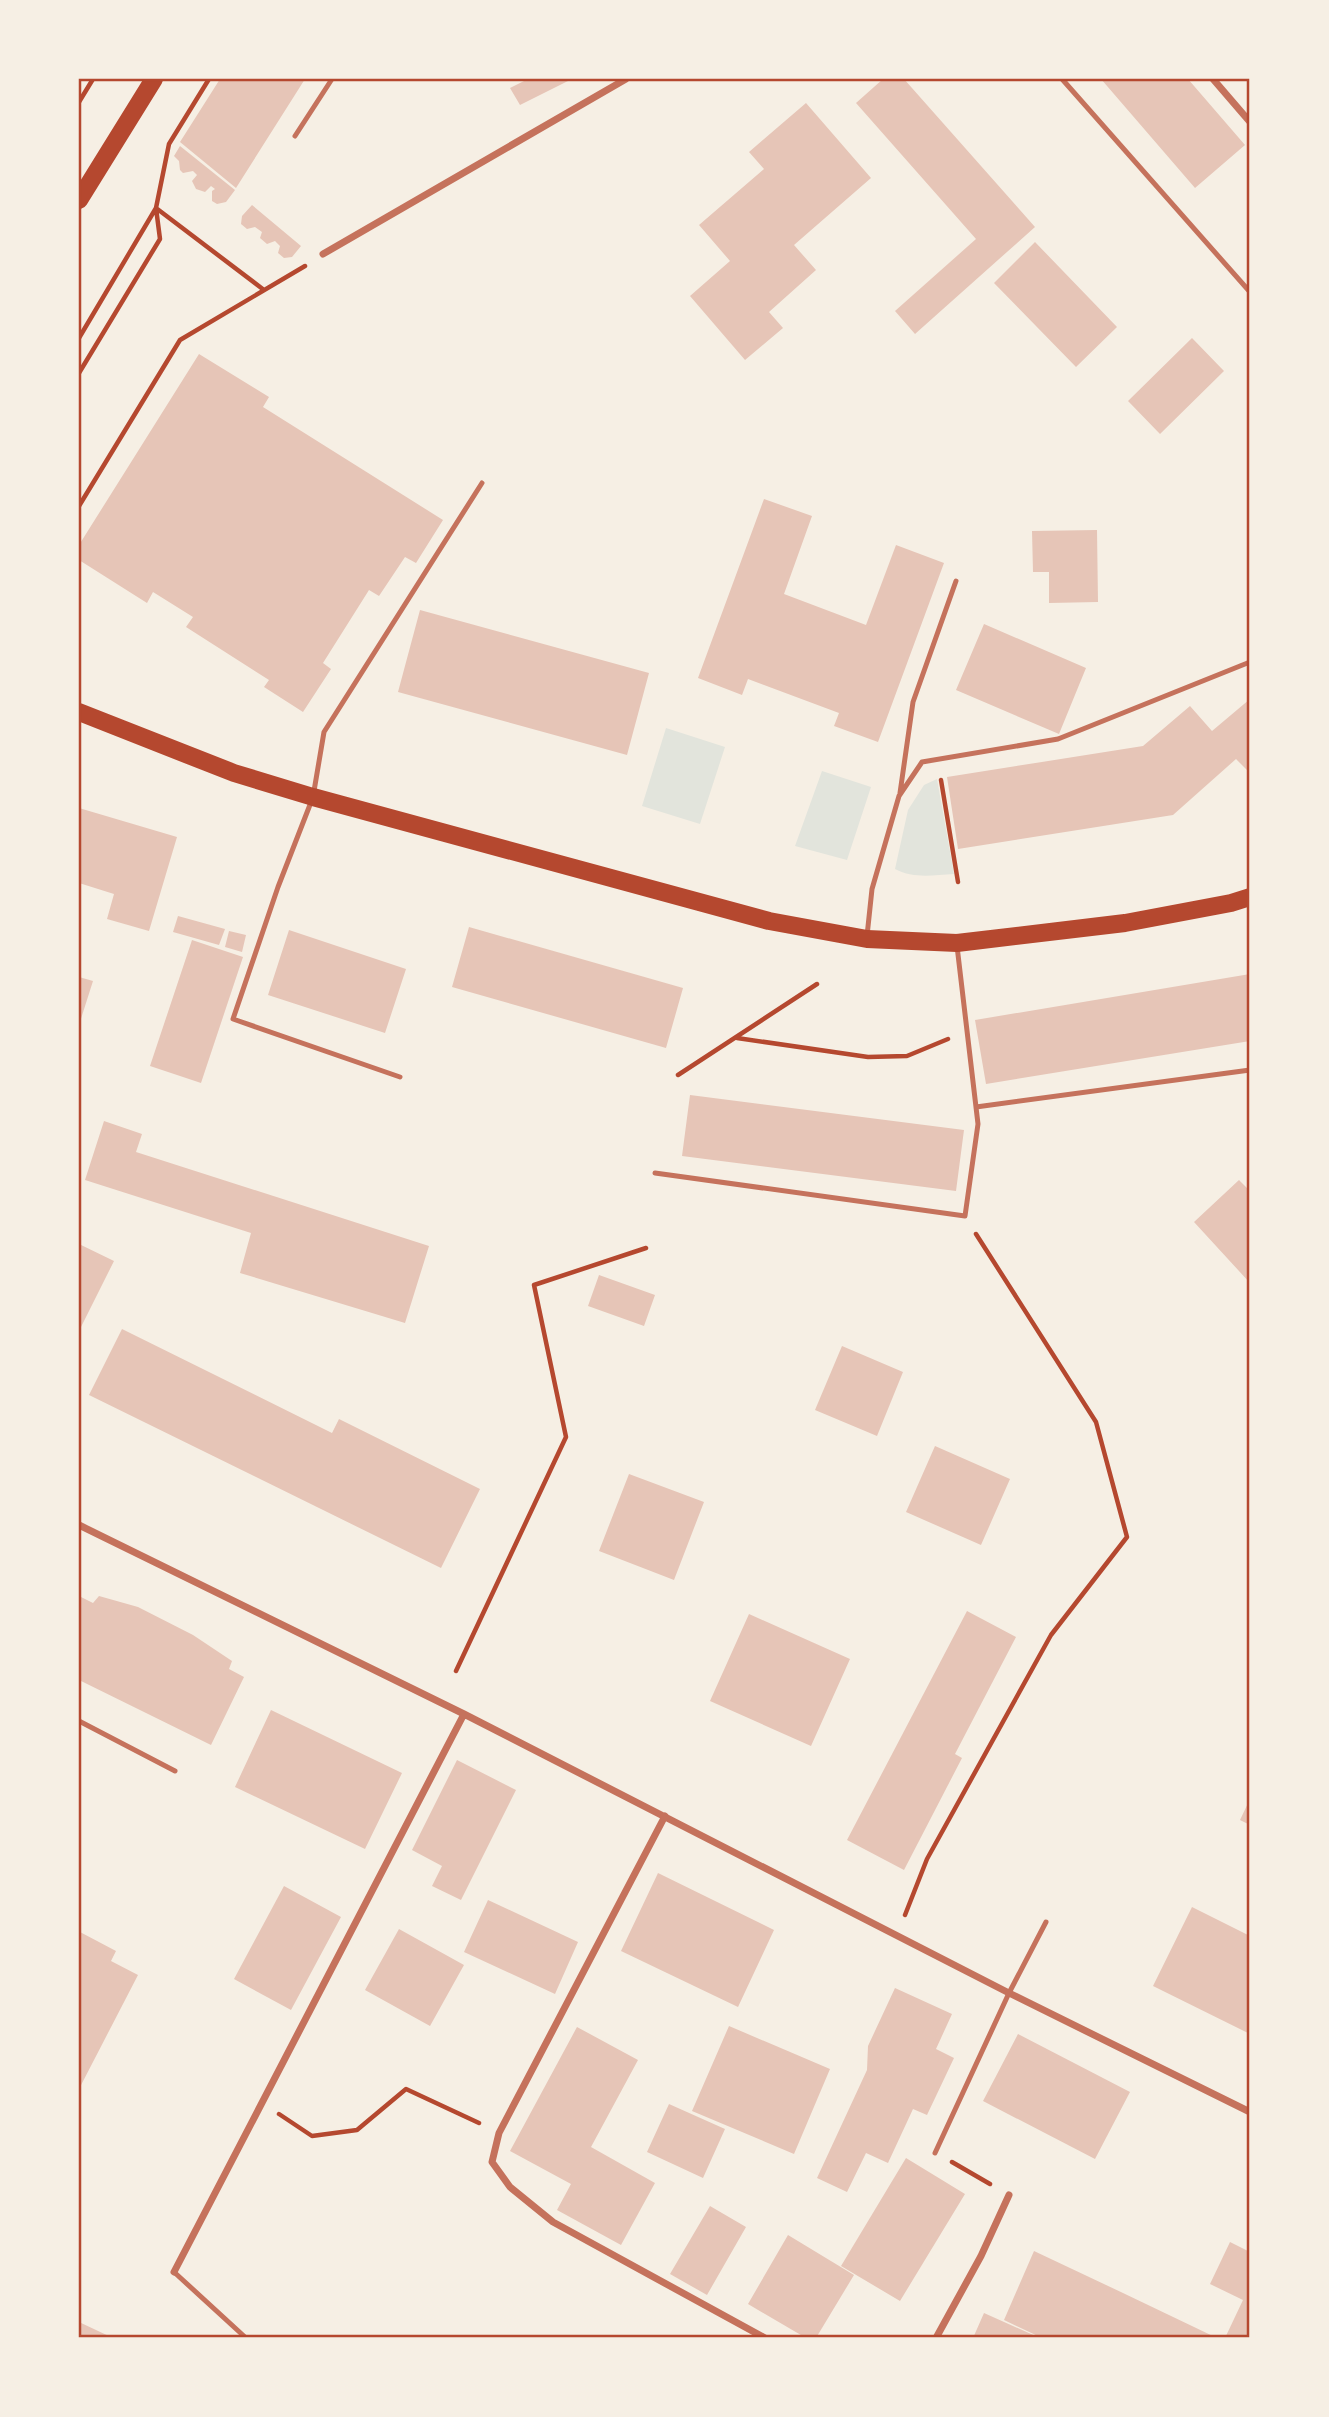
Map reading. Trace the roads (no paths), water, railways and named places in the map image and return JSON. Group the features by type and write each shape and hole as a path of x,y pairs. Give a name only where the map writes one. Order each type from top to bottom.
{"main road":[{"path":"79,200 154,79"},
{"path":"79,712 234,774 313,797 769,921 867,939 957,943 1125,923 1250,897"}],"street":[{"path":"323,254 626,79"},
{"path":"1213,79 1250,122"},
{"path":"79,1525 464,1714 1009,1993 1250,2112"},
{"path":"174,2272 464,1714"},
{"path":"664,1816 499,2133 492,2162 510,2187 553,2222 765,2338"},
{"path":"936,2338 981,2256 1009,2195"}],"lane":[{"path":"295,136 332,79"},
{"path":"1062,79 1250,292"},
{"path":"400,1077 233,1019 289,856 313,797 324,733 482,483"},
{"path":"867,939 872,889 899,796 913,702 956,581"},
{"path":"899,796 922,762 1058,739 1250,662"},
{"path":"655,1173 965,1216 978,1124 957,943"},
{"path":"976,1107 1250,1070"},
{"path":"79,1721 175,1771"},
{"path":"935,2153 1009,1993 1046,1922"},
{"path":"174,2272 246,2338"}]}
